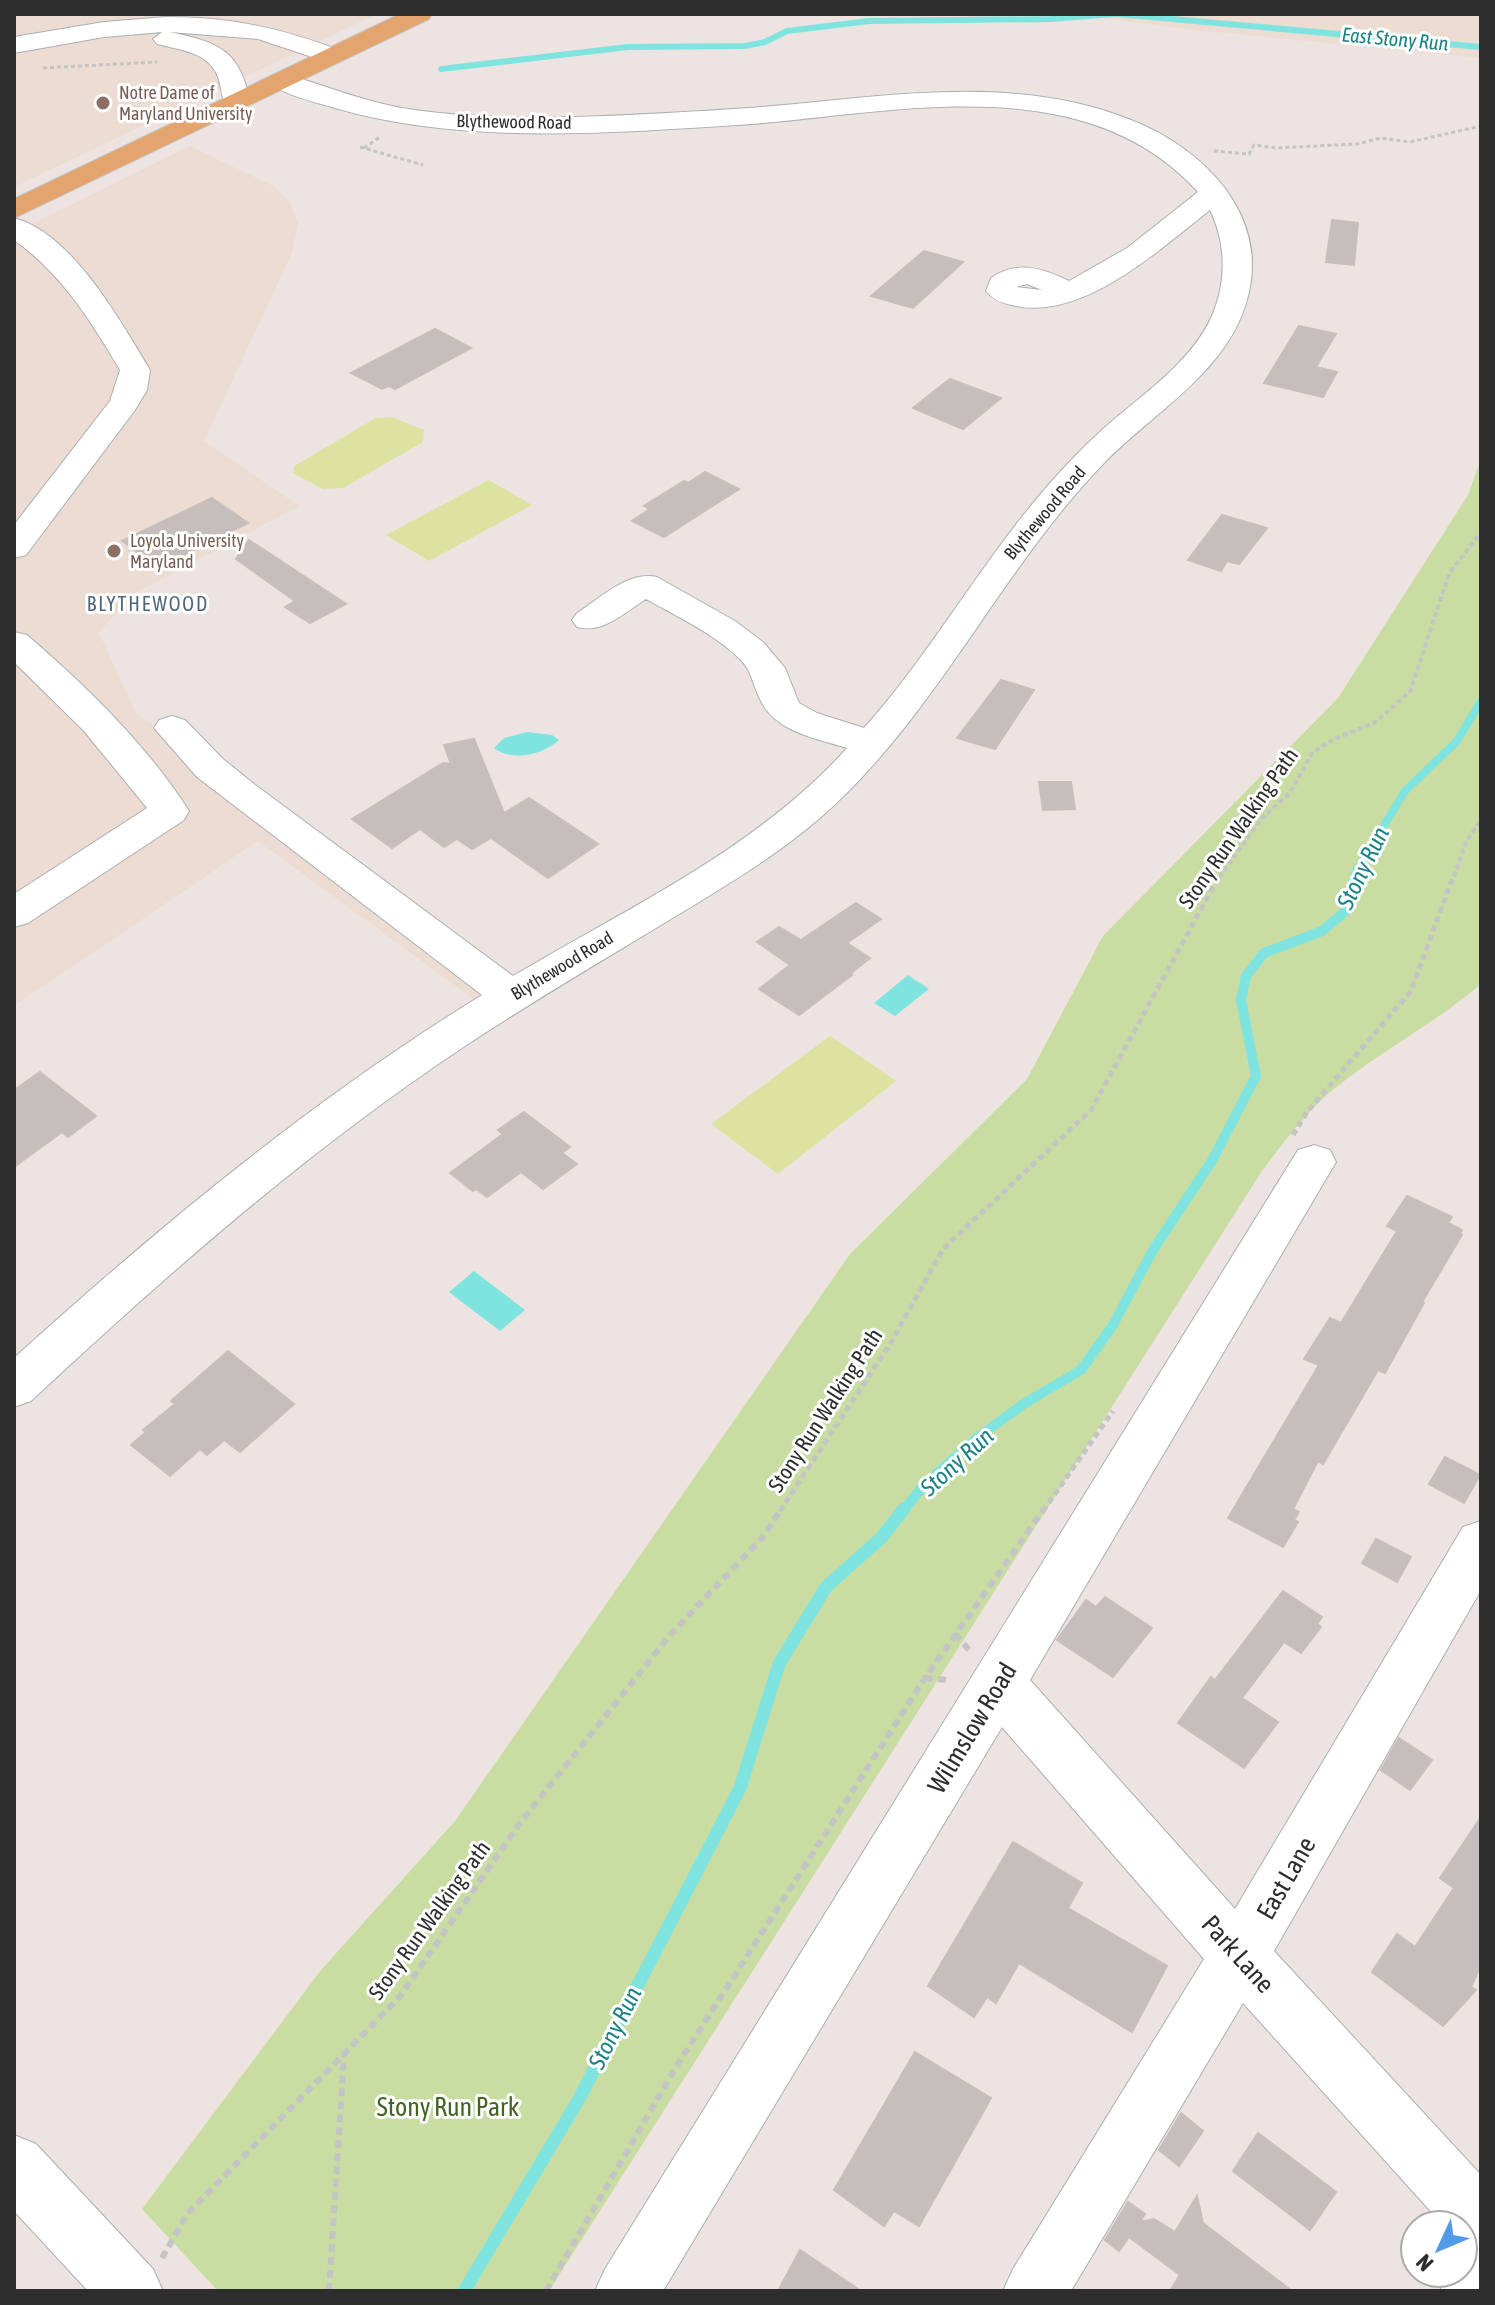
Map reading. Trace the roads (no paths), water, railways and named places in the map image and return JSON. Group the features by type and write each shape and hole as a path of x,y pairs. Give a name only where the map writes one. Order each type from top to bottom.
{"main road":[{"path":"14,210 420,14"}],"street":[{"path":"14,45 169,26 241,29 273,35 333,56"},
{"path":"96,33 162,39 217,54 231,73 237,103"},
{"name":"Blythewood Road","path":"14,1387 181,1238 290,1149 393,1073 511,996 768,838 837,781 872,743 923,677 1014,547 1056,496 1099,450 1184,374 1217,338 1232,304 1238,270 1230,222 1216,191 1175,155 1122,126 1064,108 1018,101 947,99 700,119 497,124 440,121 389,113 282,81"},
{"path":"1070,293 1137,254 1216,191"},
{"path":"14,227 52,253 102,315 115,340 132,360 135,370 131,390 14,548"},
{"path":"14,259 42,280 67,311 83,324 115,340"},
{"path":"589,620 645,584 715,625 764,663 779,703 785,710 872,743"},
{"path":"14,643 85,710 143,775 170,811 14,913"},
{"path":"172,728 210,768 511,996"},
{"name":"Wilmslow Road","path":"627,2291 999,1684 1300,1155"},
{"name":"East Lane","path":"1035,2291 1239,1956 1481,1543"},
{"name":"Park Lane","path":"999,1684 1239,1956 1481,2221"},
{"path":"14,2166 144,2281"},
{"path":"1472,2291 1481,2275"}],"water":[{"path":"527,732 552,735 559,740 545,750 527,755 510,755 494,748 504,738"},
{"path":"908,975 929,989 895,1016 874,1003"},
{"path":"474,1271 525,1310 500,1331 449,1292"}],"waterway":[{"path":"441,69 628,47 745,46 765,42 787,31 869,21 1051,19 1114,14"},
{"name":"East Stony Run","path":"1117,14 1481,47"},
{"name":"Stony Run","path":"1353,884 1355,873 1405,791 1457,741 1481,701"},
{"name":"Stony Run","path":"903,1511 924,1485 977,1438 1025,1403 1081,1370 1113,1325 1153,1250 1213,1159 1256,1076 1241,1000 1246,976 1264,953 1322,931 1347,910 1353,882"},
{"name":"Stony Run","path":"464,2291 579,2099 740,1788 779,1664 826,1587 881,1538 904,1509"}],"place":[{"name":"Notre Dame of Maryland University","path":"103,103"},
{"name":"Loyola University Maryland","path":"114,551"}],"district":[{"name":"BLYTHEWOOD","path":"148,604"}],"park label":[{"name":"Stony Run Park","path":"448,2107"}]}
